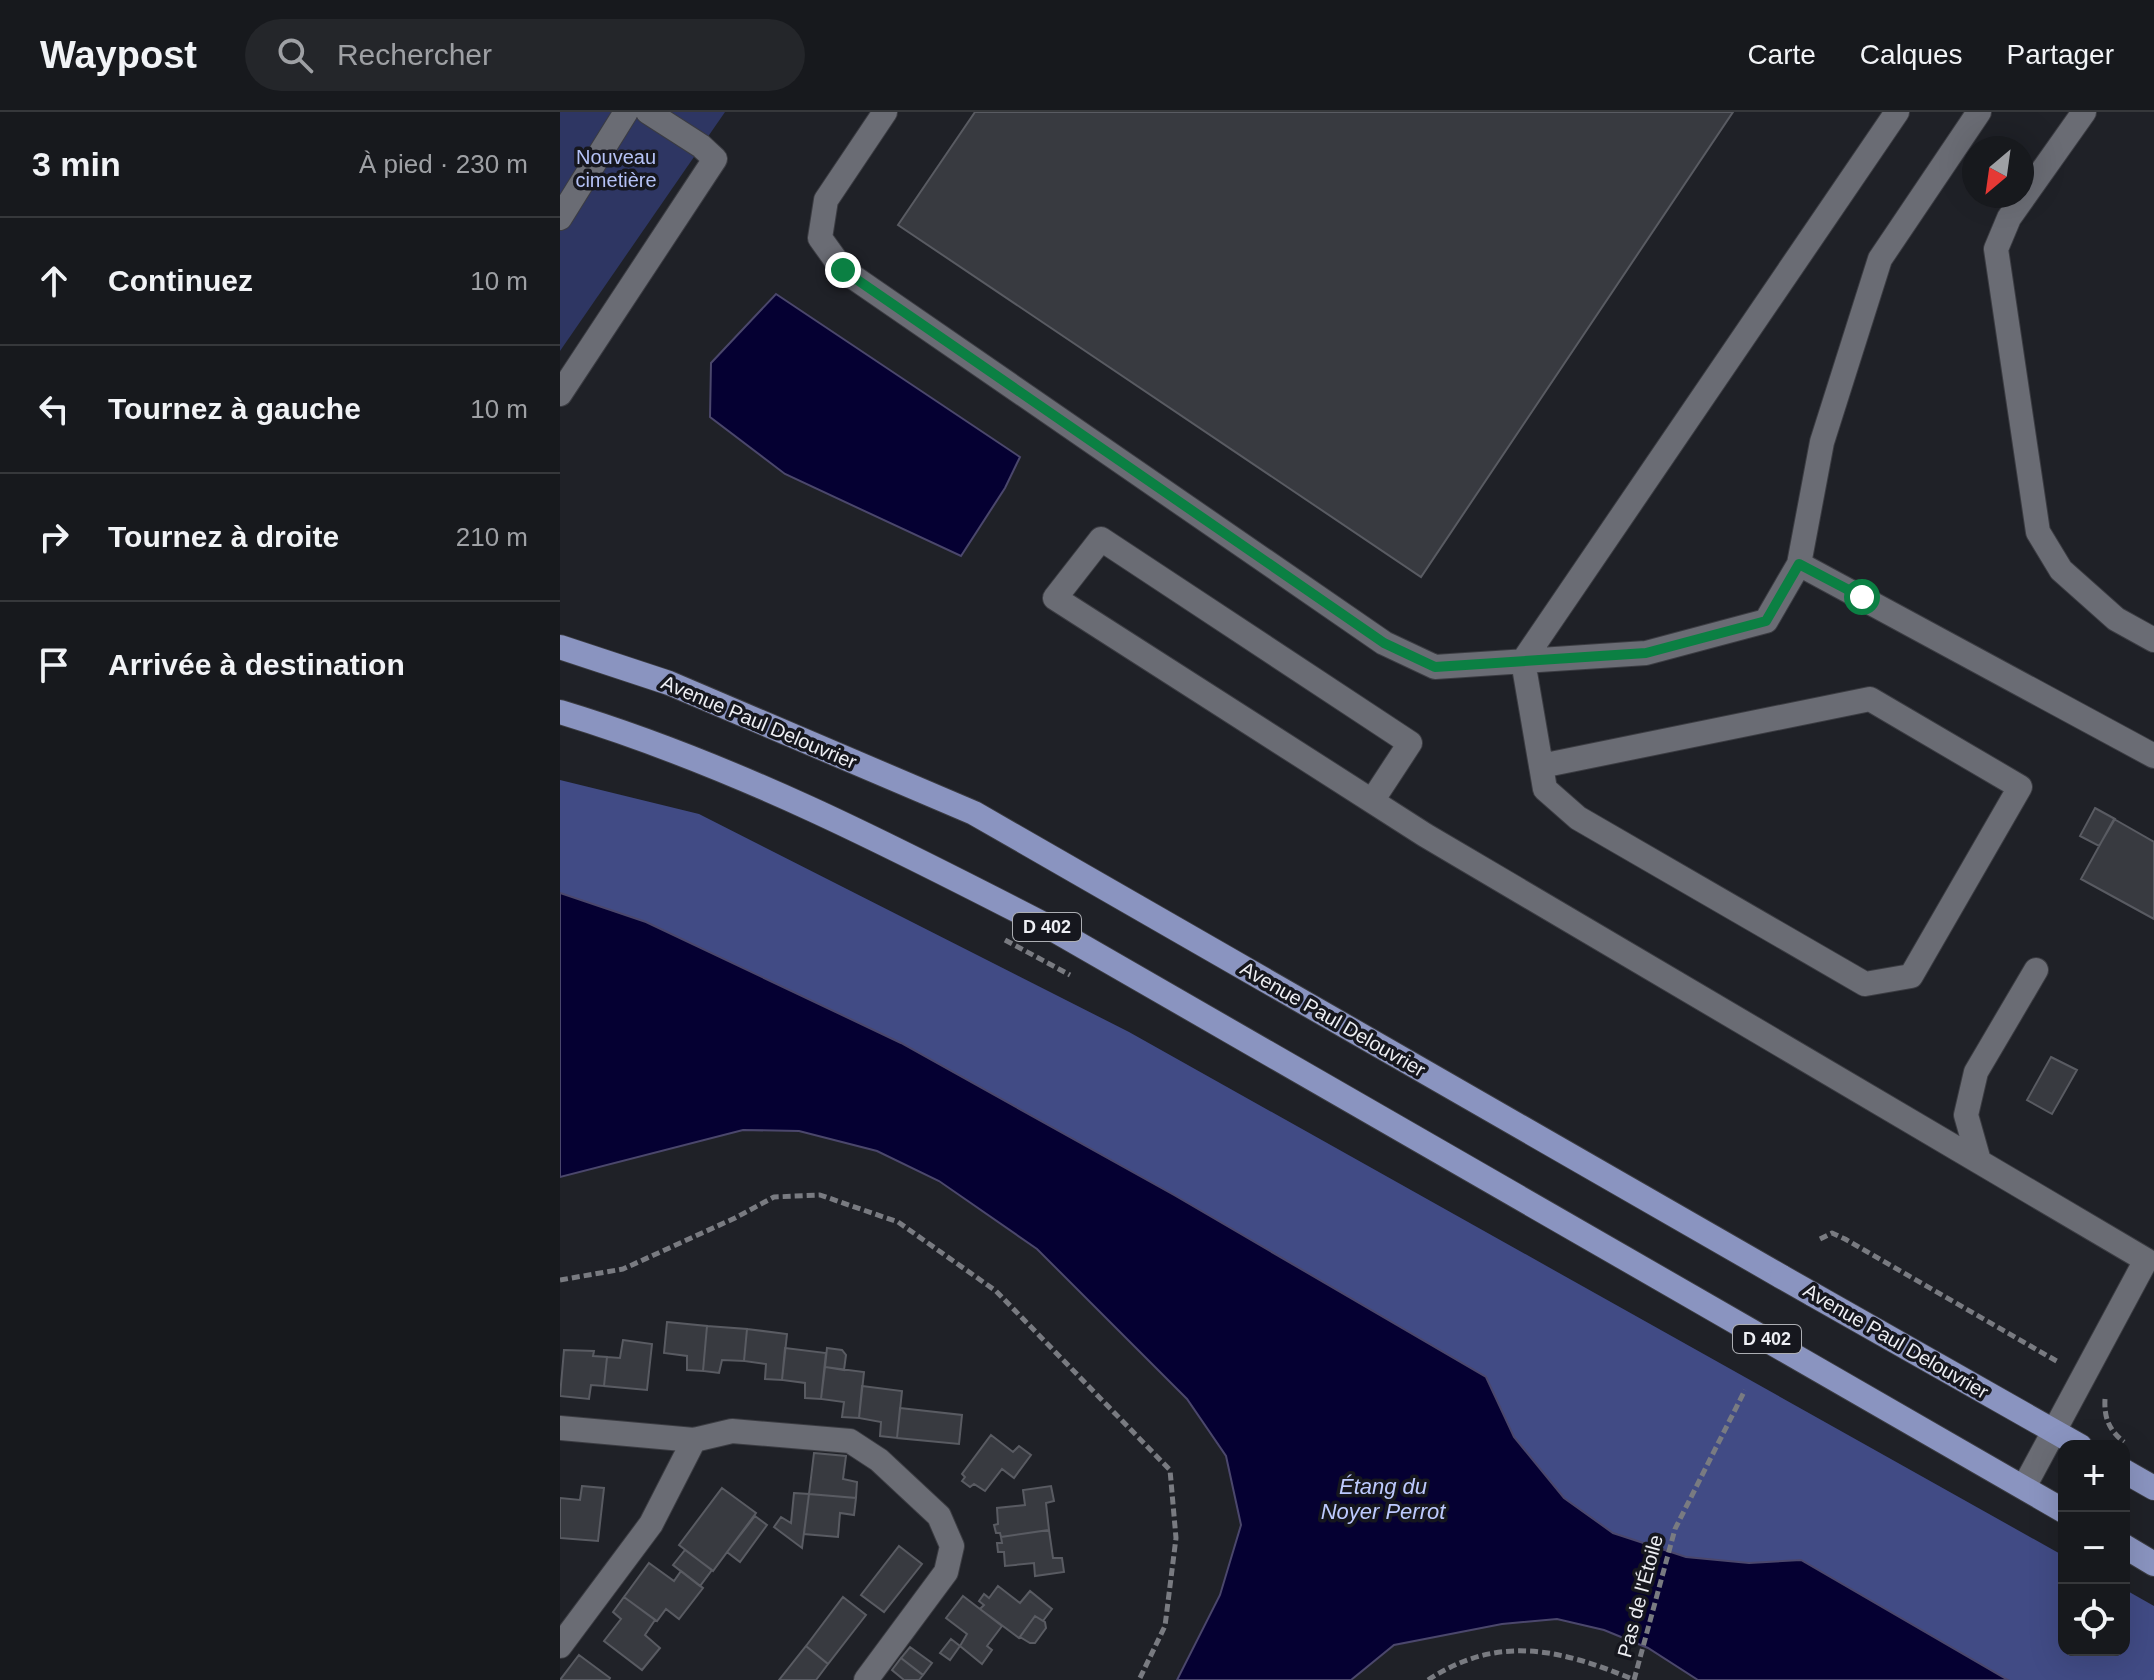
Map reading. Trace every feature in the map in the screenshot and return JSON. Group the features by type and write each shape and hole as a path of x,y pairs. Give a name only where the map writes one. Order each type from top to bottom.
{"main road":[{"name":"Avenue Paul Delouvrier","path":"560,647 669,683 974,813 2069,1440"},
{"name":"D 402","path":"560,712 645,740 764,786 879,840 1049,927 2058,1507"},
{"path":"2130,1474 2154,1488"},
{"path":"2130,1550 2154,1564"}],"street":[{"path":"560,218 626,112"},
{"path":"560,394 715,159 701,146 648,112"},
{"path":"885,112 826,200 820,238 843,270 1384,643 1435,667 1646,653 1766,621 1799,564 1822,442 1880,259 1979,112"},
{"path":"1541,766 1870,699 2020,787 1911,976 1865,984 1578,818 1545,789 1541,766 1523,661 1897,112"},
{"path":"2084,112 2009,218 1996,249 2038,532 2061,570 2116,619 2154,640"},
{"path":"1372,801 1410,743 1101,539 1055,598 1372,801 1438,843 1979,1161 2150,1253 2024,1487"},
{"path":"1799,564 2154,756"},
{"path":"1979,1161 1966,1115 1976,1072 2036,970"},
{"path":"560,1428 694,1440 732,1431 850,1441 879,1460 939,1516 952,1546 946,1572 866,1680"},
{"path":"560,1646 651,1524 694,1440"}],"path":[{"path":"1004,939 1083,982"},
{"path":"560,1280 623,1269 774,1197 820,1195 898,1222 996,1291 1170,1470 1176,1538 1165,1626 1139,1680"},
{"path":"1820,1239 1832,1233 1845,1239 2039,1351"},
{"path":"2109,1389 2105,1414 2110,1429 2122,1440"},
{"name":"Pas de l'Étoile","path":"1635,1680 1675,1529 1745,1390"},
{"path":"1428,1680 1462,1662 1513,1649 1577,1659 1635,1680"}],"green space":[{"name":"Nouveau cimetière","path":"560,112 725,112 560,351"}],"shaded area":[{"path":"560,780 699,814 1129,1032 2058,1553 2058,1656 2130,1656 2130,1592 2154,1606 2154,1680 2008,1680 1801,1560 1749,1563 1686,1557 1613,1533 1564,1498 1514,1437 1486,1377 1174,1195 901,1043 646,922 560,893"}],"water":[{"path":"776,294 1020,457 1005,488 961,556 785,474 710,417 711,363"},
{"name":"Étang du Noyer Perrot","path":"560,893 646,922 901,1043 1174,1195 1486,1377 1514,1437 1564,1498 1613,1533 1686,1557 1749,1563 1801,1560 2008,1680 1698,1680 1648,1648 1604,1630 1557,1619 1502,1624 1394,1645 1351,1680 1177,1680 1220,1595 1241,1525 1226,1456 1187,1399 1037,1249 939,1181 877,1151 799,1131 743,1130 560,1177"}],"building":[{"path":"975,112 1733,112 1421,577 898,225"},
{"path":"2095,808 2115,819 2099,846 2080,836"},
{"path":"2114,819 2154,842 2154,919 2081,879"},
{"path":"2051,1057 2077,1070 2052,1114 2027,1100"},
{"path":"667,1322 707,1326 703,1371 687,1370 687,1356 664,1353"},
{"path":"707,1326 747,1329 744,1361 722,1360 719,1373 703,1371"},
{"path":"747,1329 787,1334 782,1380 765,1379 766,1364 744,1361"},
{"path":"623,1340 652,1344 647,1390 604,1386 607,1357 620,1358"},
{"path":"785,1348 826,1353 821,1399 805,1398 805,1383 782,1380"},
{"path":"827,1348 842,1350 846,1355 844,1370 825,1367"},
{"path":"564,1350 594,1351 593,1356 607,1357 604,1386 591,1385 589,1399 560,1396"},
{"path":"825,1367 864,1372 859,1418 842,1417 844,1402 821,1399"},
{"path":"862,1386 902,1391 897,1438 880,1436 881,1422 859,1418"},
{"path":"900,1408 962,1415 959,1444 897,1438"},
{"path":"991,1435 1013,1452 1019,1446 1031,1455 1014,1478 1002,1469 985,1491 974,1484 970,1487 962,1481 965,1477 962,1474"},
{"path":"814,1453 846,1456 843,1479 857,1482 856,1498 809,1494"},
{"path":"582,1486 604,1488 598,1541 560,1538 560,1498 580,1500"},
{"path":"1051,1486 1054,1501 1046,1503 1049,1530 1001,1537 1000,1533 996,1533 997,1508 1025,1505 1023,1490"},
{"path":"722,1488 756,1513 713,1571 679,1545"},
{"path":"794,1493 809,1494 802,1548 774,1527 781,1517 791,1523"},
{"path":"809,1494 856,1498 854,1515 840,1513 838,1537 804,1534"},
{"path":"755,1516 767,1525 740,1562 727,1552"},
{"path":"1049,1530 1053,1558 1062,1558 1064,1572 1035,1576 1034,1563 1005,1566 1004,1552 998,1552 997,1543 1002,1543 1001,1537"},
{"path":"899,1546 922,1564 884,1612 861,1595"},
{"path":"685,1550 712,1570 700,1586 673,1565"},
{"path":"649,1563 674,1581 681,1571 703,1588 679,1619 666,1609 657,1621 624,1597"},
{"path":"998,1586 1020,1603 1030,1591 1052,1609 1043,1621 1035,1616 1019,1638 980,1609 984,1605 979,1601 984,1594 989,1598"},
{"path":"963,1596 1002,1626 987,1646 992,1650 982,1664 960,1646 967,1634 946,1618"},
{"path":"624,1597 655,1620 645,1635 660,1648 642,1670 604,1641 621,1619 613,1612"},
{"path":"843,1597 866,1615 828,1664 806,1646"},
{"path":"1035,1616 1045,1622 1046,1628 1035,1643 1030,1643 1020,1637"},
{"path":"951,1639 960,1646 950,1660 940,1653"},
{"path":"806,1646 828,1664 816,1680 779,1680"},
{"path":"910,1647 932,1663 923,1675 901,1658"},
{"path":"579,1655 610,1678 609,1680 560,1680"},
{"path":"901,1658 923,1675 919,1680 904,1680 892,1670"}],"route":[{"path":"843,270 1384,643 1435,667 1646,653 1766,621 1799,564 1862,597"}]}
